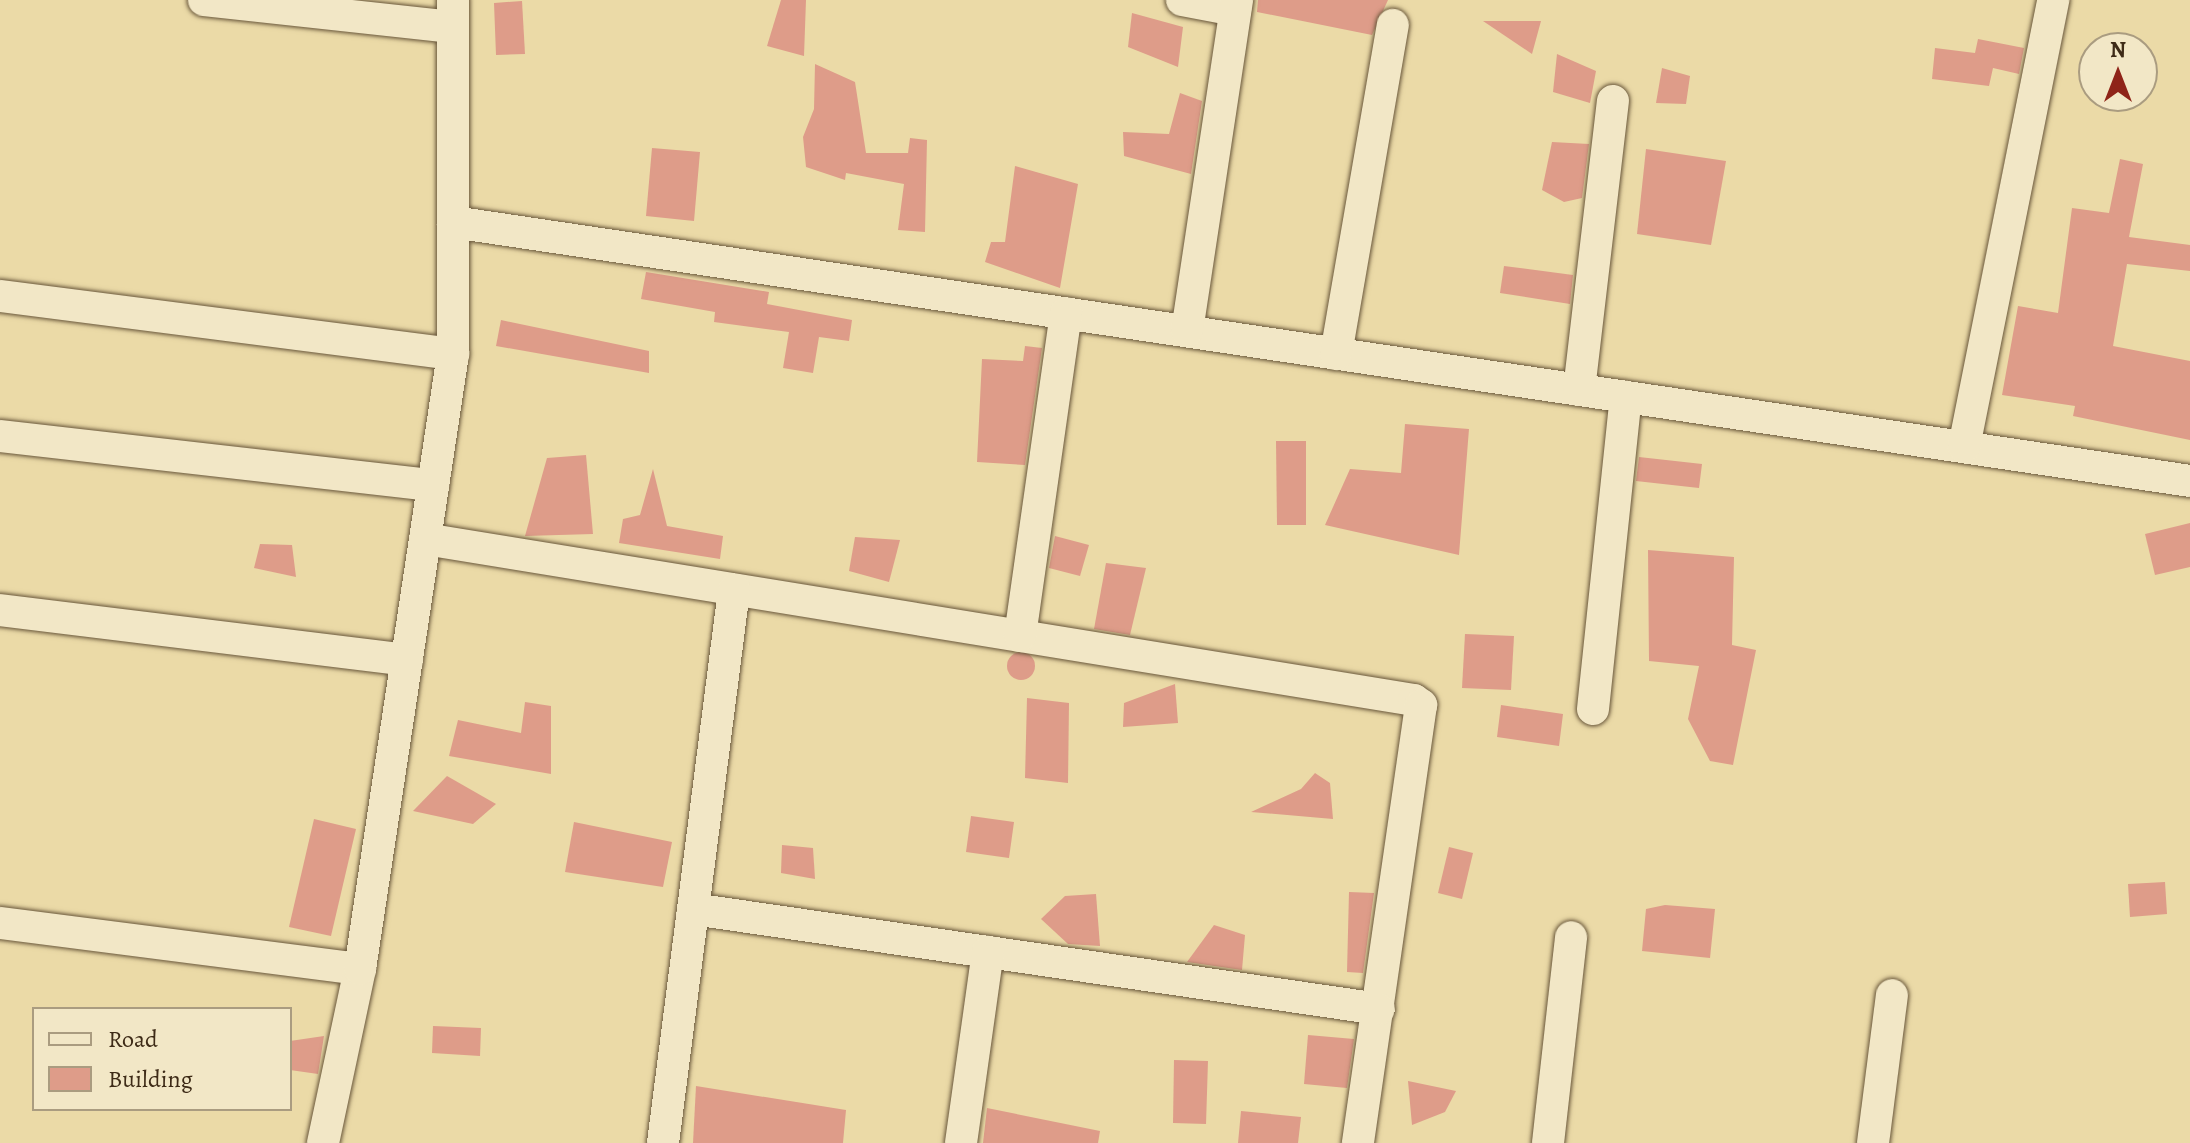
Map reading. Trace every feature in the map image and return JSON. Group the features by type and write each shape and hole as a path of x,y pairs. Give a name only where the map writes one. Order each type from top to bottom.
{"street":[{"path":"204,0 453,14 453,354 360,969 323,1143"},
{"path":"1182,0 1236,5 1187,331"},
{"path":"1964,447 2053,0"},
{"path":"1336,354 1393,25"},
{"path":"1579,390 1613,101"},
{"path":"453,222 2190,481"},
{"path":"0,296 453,354"},
{"path":"1020,636 1066,313"},
{"path":"1593,709 1626,397"},
{"path":"0,436 433,485"},
{"path":"425,539 1421,705 1358,1143"},
{"path":"663,1143 734,590"},
{"path":"0,610 407,660"},
{"path":"693,909 1379,1009"},
{"path":"0,923 360,969"},
{"path":"1548,1143 1571,937"},
{"path":"961,1143 988,952"},
{"path":"1873,1143 1892,995"}],"building":[{"path":"781,0 806,0 804,56 767,46"},
{"path":"1258,0 1388,0 1372,35 1257,12"},
{"path":"522,1 525,54 496,55 494,3"},
{"path":"1132,13 1183,27 1178,67 1128,47"},
{"path":"1483,21 1541,21 1532,54"},
{"path":"1978,39 2024,48 2019,74 1993,68 1989,86 1932,79 1935,48 1975,53"},
{"path":"1557,54 1596,71 1590,103 1553,92"},
{"path":"815,64 855,82 866,153 908,153 910,138 927,140 925,232 898,230 904,184 846,173 845,180 806,167 803,137 814,109"},
{"path":"1662,68 1690,76 1686,104 1656,103"},
{"path":"1180,93 1202,101 1191,174 1124,156 1123,132 1169,134"},
{"path":"1552,142 1589,144 1582,198 1564,202 1542,190"},
{"path":"652,148 700,152 694,221 646,216"},
{"path":"1646,149 1726,161 1711,245 1637,234"},
{"path":"2120,159 2143,164 2129,237 2190,245 2190,271 2127,264 2113,346 2190,361 2190,440 2073,416 2075,406 2002,395 2018,306 2058,313 2072,208 2109,213"},
{"path":"1015,166 1078,184 1060,288 985,262 991,242 1005,242"},
{"path":"1504,266 1573,275 1570,304 1500,293"},
{"path":"646,272 769,292 767,304 852,320 849,341 819,337 813,373 783,368 789,332 714,322 715,312 641,299"},
{"path":"501,320 649,351 649,373 496,346"},
{"path":"1025,346 1042,348 1025,465 977,462 982,359 1023,361"},
{"path":"1405,424 1469,429 1459,555 1325,525 1350,469 1401,473"},
{"path":"1276,441 1306,441 1306,525 1277,525"},
{"path":"586,455 593,534 525,536 547,458"},
{"path":"1639,457 1702,464 1699,488 1636,481"},
{"path":"653,469 667,526 723,536 720,559 619,543 623,519 640,515"},
{"path":"2190,523 2190,567 2155,575 2145,534"},
{"path":"1055,536 1089,545 1080,576 1049,568"},
{"path":"855,537 900,540 889,582 849,571"},
{"path":"260,544 292,545 296,577 254,568"},
{"path":"1648,550 1734,557 1732,645 1756,650 1733,765 1710,761 1688,719 1699,666 1649,661"},
{"path":"1106,563 1146,568 1130,635 1094,629"},
{"path":"1465,634 1514,636 1511,690 1462,688"},
{"path":"1021,652 1031,656 1035,666 1031,676 1021,680 1011,676 1007,666 1011,656"},
{"path":"1175,684 1178,723 1123,727 1124,703"},
{"path":"1027,698 1069,703 1068,783 1025,778"},
{"path":"525,702 551,706 551,774 449,756 458,720 521,733"},
{"path":"1501,705 1563,714 1559,746 1497,737"},
{"path":"1315,773 1330,783 1333,819 1251,812 1301,789"},
{"path":"447,776 496,804 473,824 413,811"},
{"path":"971,816 1014,822 1009,858 966,852"},
{"path":"314,819 356,829 331,936 289,927"},
{"path":"574,822 672,842 663,887 565,872"},
{"path":"782,845 813,848 815,879 781,873"},
{"path":"1449,847 1473,853 1462,899 1438,893"},
{"path":"2165,882 2167,914 2130,917 2128,884"},
{"path":"1349,892 1374,893 1363,973 1347,972"},
{"path":"1096,894 1100,946 1068,944 1041,919 1065,896"},
{"path":"1665,905 1715,909 1710,958 1642,951 1646,909"},
{"path":"1214,925 1245,935 1242,970 1187,962"},
{"path":"433,1026 481,1028 480,1056 432,1053"},
{"path":"1308,1035 1354,1039 1347,1088 1304,1084"},
{"path":"324,1036 318,1074 292,1070 292,1041"},
{"path":"1174,1060 1208,1061 1206,1124 1173,1123"},
{"path":"1408,1081 1456,1091 1445,1112 1412,1125"},
{"path":"696,1086 846,1110 843,1143 693,1143"},
{"path":"987,1108 1100,1131 1098,1143 983,1143"},
{"path":"1241,1111 1301,1117 1298,1143 1238,1143"}]}
